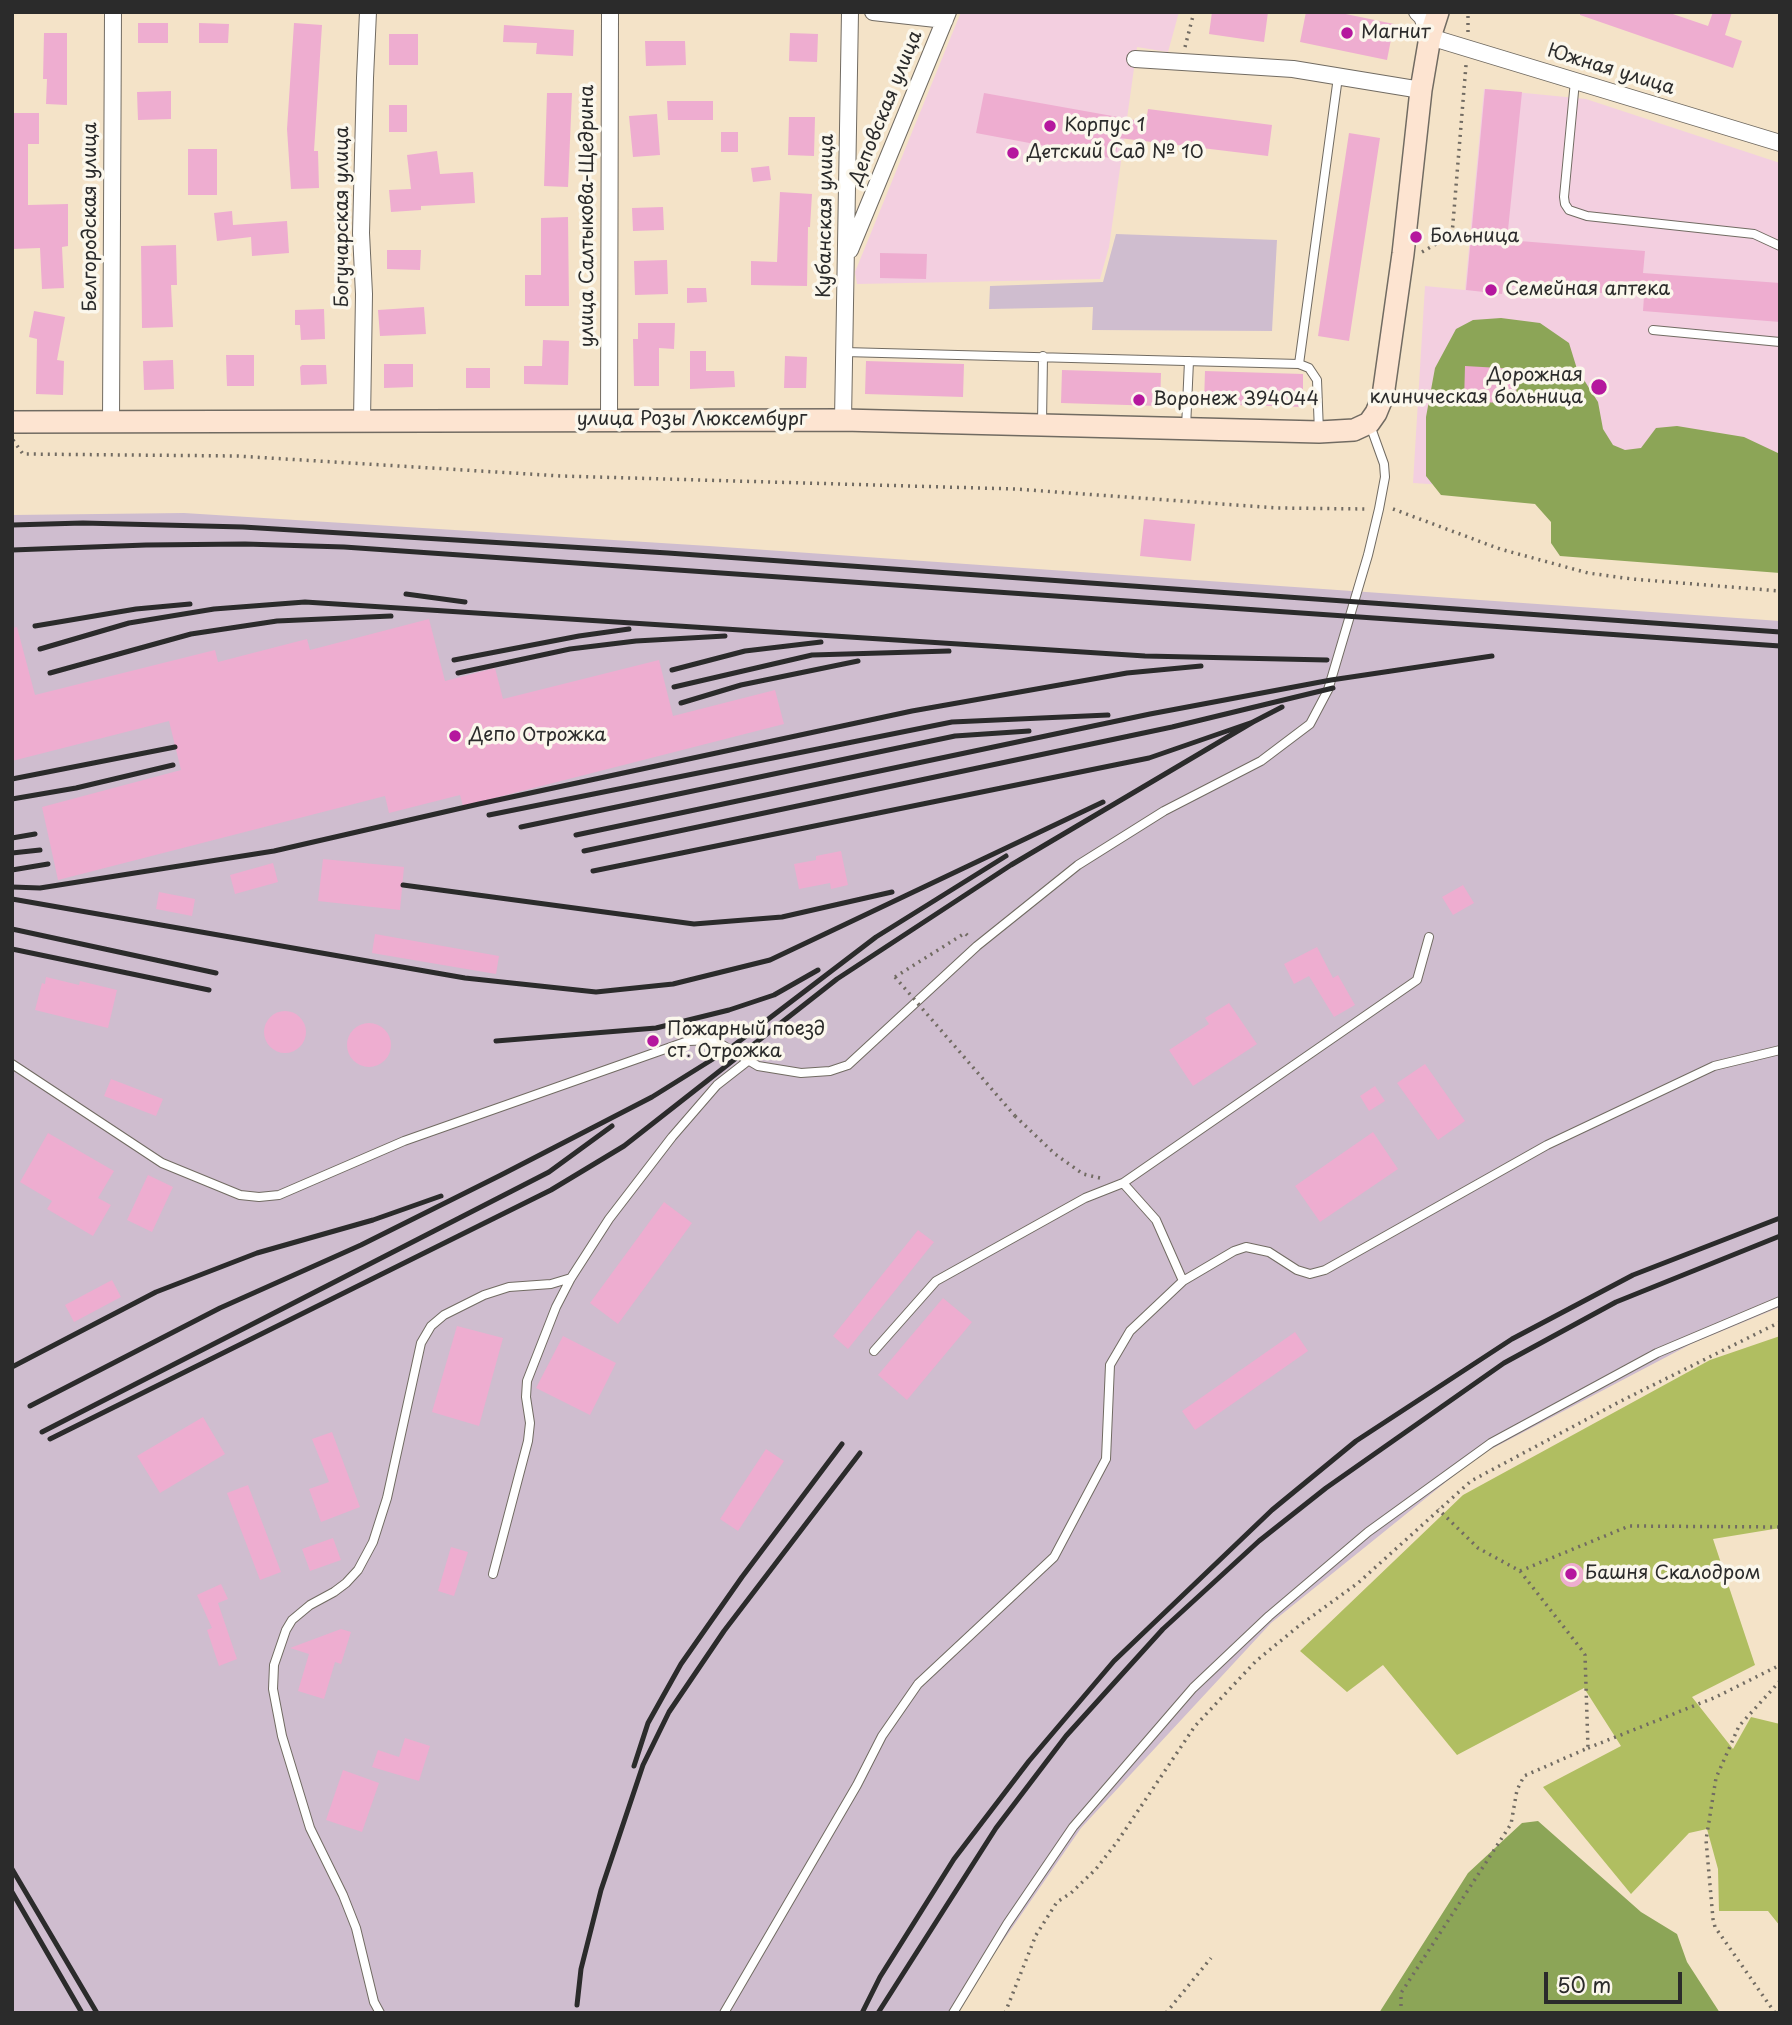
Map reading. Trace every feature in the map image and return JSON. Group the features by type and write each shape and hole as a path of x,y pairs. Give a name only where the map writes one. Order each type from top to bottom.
{"street":[{"name":"Белгородская улица","path":"111,421 113,12"},
{"name":"Богучарская улица","path":"362,421 362,220 368,12"},
{"name":"улица Салтыкова-Щедрина","path":"609,421 610,12"},
{"name":"Кубанская улица","path":"843,420 850,12"},
{"path":"873,12 946,16"},
{"path":"1417,12 1422,17 1430,37"},
{"path":"1369,423 1380,405 1386,379 1421,90 1430,37 1438,12"},
{"name":"Деповская улица","path":"846,259 946,16"},
{"name":"Южная улица","path":"1430,37 1780,143"},
{"path":"1135,60 1293,69 1421,90"},
{"name":"улица Розы Люксембург","path":"12,422 843,420 1318,432 1354,430 1369,423"}],"lane":[{"path":"1299,364 1338,77"},
{"path":"1575,81 1564,197 1569,210 1577,215 1754,234 1780,246"},
{"path":"1653,330 1780,342"},
{"path":"844,352 1299,364 1310,368 1317,380 1318,432"},
{"path":"1042,425 1043,356"},
{"path":"1186,429 1189,361"},
{"path":"12,1064 162,1163 240,1195 260,1197 279,1195 404,1141 688,1041 714,1040 758,1066 801,1073 830,1071 848,1065 977,946 1078,865 1164,811 1261,761 1310,724 1328,690 1379,509 1385,477 1384,464 1369,423"},
{"path":"874,1351 936,1281 1085,1198 1124,1184 1417,981 1429,937"},
{"path":"724,2013 857,1785 882,1736 918,1684 1054,1557 1106,1459 1110,1365 1130,1331 1183,1281 1234,1251 1246,1247 1269,1252 1297,1270 1310,1273 1325,1270 1559,1139 1714,1066 1780,1051"},
{"path":"493,1574 528,1441 530,1423 527,1381 556,1307 571,1278 609,1219 672,1137 717,1085 749,1060"},
{"path":"1124,1184 1156,1220 1183,1281"},
{"path":"380,2013 374,2003 356,1928 344,1895 310,1828 282,1736 273,1689 274,1665 292,1620 310,1605 346,1583 358,1570 373,1542 387,1498 421,1343 431,1326 444,1315 484,1295 509,1287 551,1284 571,1278"},
{"path":"953,2013 1007,1924 1073,1827 1193,1688 1279,1608 1368,1532 1491,1443 1657,1353 1780,1301"}],"path":[{"path":"1181,62 1194,12"},
{"path":"1417,255 1452,235 1468,12"},
{"path":"12,438 23,454 237,456 561,476 1015,489 1278,508 1379,509"},
{"path":"1393,509 1500,549 1588,572 1632,579 1780,591"},
{"path":"965,933 895,977 1015,1116 1055,1154 1083,1174 1124,1184"},
{"path":"1005,2013 1036,1935 1057,1902 1071,1893 1096,1869 1195,1726 1256,1661 1358,1583 1471,1481 1619,1402 1780,1322"},
{"path":"1438,1509 1478,1548 1520,1571 1585,1655 1588,1748"},
{"path":"1520,1571 1629,1526 1780,1527"},
{"path":"1401,2013 1401,1993 1511,1824 1517,1790 1524,1776 1716,1697 1780,1665"},
{"path":"1775,2013 1715,1927 1706,1840 1716,1778 1739,1726 1780,1681"},
{"path":"1166,2013 1211,1958"}],"shaded area":[{"name":"Детский Сад № 10","path":"961,12 1179,12 1168,52 1137,47 1109,247 1100,279 857,284 855,272"},
{"name":"Дорожная клиническая больница","path":"1484,89 1586,99 1780,163 1780,506 1413,483 1425,286 1465,290"},
{"path":"1116,234 1277,240 1272,331 1092,330 1093,307 989,309 990,286 1103,282"},
{"path":"184,513 709,546 1780,621 1780,1307 1691,1344 1478,1456 1271,1623 1081,1828 985,1967 958,2013 12,2013 12,515"}],"green space":[{"path":"1501,318 1540,323 1569,343 1577,369 1598,402 1603,429 1613,445 1625,450 1641,448 1656,428 1677,426 1744,437 1780,454 1780,573 1560,556 1551,543 1551,522 1535,504 1441,495 1426,476 1426,417 1435,368 1456,329 1473,320"},
{"path":"1780,1336 1780,1528 1713,1539 1755,1665 1692,1697 1733,1749 1751,1717 1780,1724 1780,1926 1768,1911 1719,1911 1718,1869 1707,1829 1689,1833 1631,1894 1543,1787 1621,1746 1584,1688 1457,1755 1383,1665 1347,1692 1300,1651 1463,1495 1710,1360"},
{"path":"1538,1821 1641,1912 1677,1934 1687,1962 1720,2013 1379,2013 1468,1873 1522,1823"}],"building":[{"path":"1212,12 1268,12 1264,42 1209,34"},
{"name":"Магнит","path":"1306,12 1336,12 1394,24 1387,60 1300,42"},
{"path":"1580,12 1667,12 1708,26 1713,12 1732,12 1725,35 1742,41 1733,68 1580,15"},
{"path":"138,23 168,23 168,43 138,43"},
{"path":"199,23 229,24 228,43 199,43"},
{"path":"294,23 322,25 314,151 318,151 319,188 291,189 287,129"},
{"path":"504,25 574,30 573,56 536,54 537,43 503,42"},
{"path":"44,33 67,33 67,105 46,104 47,79 43,79"},
{"path":"790,33 818,34 817,62 789,61"},
{"path":"389,34 418,34 418,65 389,65"},
{"path":"645,41 685,41 686,65 646,66"},
{"path":"1485,89 1522,92 1507,240 1645,251 1643,273 1780,283 1780,322 1643,311 1644,296 1503,286 1502,294 1466,290"},
{"path":"171,91 171,119 138,120 137,92"},
{"path":"547,93 572,93 568,187 544,186"},
{"path":"984,93 1146,122 1148,109 1272,125 1268,156 1119,138 1115,159 976,133"},
{"path":"667,101 713,101 713,120 668,120"},
{"path":"389,105 407,105 407,132 389,132"},
{"path":"12,113 39,113 39,144 28,144 28,205 68,204 68,246 62,247 64,288 42,289 40,248 12,249"},
{"path":"657,114 660,155 633,157 629,116"},
{"path":"789,117 815,117 814,156 788,155"},
{"path":"721,132 738,132 738,152 721,152"},
{"path":"1349,133 1380,138 1349,341 1318,336"},
{"path":"188,149 217,149 217,195 188,195"},
{"path":"437,151 440,174 473,172 475,203 421,206 421,210 391,212 389,190 411,189 407,155"},
{"path":"769,166 771,180 753,182 751,168"},
{"path":"780,192 812,194 808,227 807,286 751,285 751,261 777,262"},
{"path":"663,207 664,230 633,231 632,208"},
{"path":"232,211 233,225 287,221 289,253 252,256 251,237 217,241 214,213"},
{"path":"568,217 569,306 525,306 525,275 541,275 541,218"},
{"path":"176,245 177,285 171,285 173,327 142,328 141,246"},
{"path":"387,250 421,250 420,270 387,269"},
{"path":"880,253 927,254 926,279 880,278"},
{"path":"667,260 668,294 635,295 634,261"},
{"path":"687,288 706,288 707,302 687,303"},
{"path":"424,307 426,334 380,336 378,310"},
{"path":"324,309 325,339 301,340 300,325 295,325 295,310"},
{"path":"34,311 65,317 57,360 64,361 63,395 36,394 37,339 29,337"},
{"path":"638,323 675,323 674,349 659,348 659,386 634,386 633,339 638,339"},
{"path":"543,340 569,341 568,385 524,384 524,366 542,366"},
{"path":"690,351 706,351 706,371 734,371 735,387 690,389"},
{"path":"226,355 254,355 254,386 227,386"},
{"path":"785,356 807,357 806,388 784,388"},
{"path":"173,360 174,389 144,390 143,361"},
{"path":"866,361 964,364 963,397 865,394"},
{"path":"384,364 413,364 413,387 384,388"},
{"path":"302,365 326,365 327,384 301,385"},
{"path":"1465,366 1517,369 1516,403 1464,402"},
{"path":"466,368 490,368 490,388 466,388"},
{"path":"1062,370 1161,373 1160,406 1061,403"},
{"path":"1205,371 1303,374 1303,407 1204,404"},
{"path":"1144,519 1195,524 1191,561 1140,556"},
{"name":"Депо Отрожка","path":"429,619 445,681 495,668 503,699 659,660 673,716 775,690 784,724 463,806 460,795 389,813 385,796 58,880 42,807 181,770 169,721 12,761 12,628 17,627 35,695 215,650 218,662 307,639 310,650"},
{"path":"841,851 848,885 831,889 830,883 799,889 794,864"},
{"path":"323,859 404,867 400,910 318,901"},
{"path":"273,863 278,882 235,894 230,875"},
{"path":"1463,885 1474,903 1453,915 1442,897"},
{"path":"159,892 195,899 192,916 156,909"},
{"path":"375,934 499,956 496,974 372,953"},
{"path":"1317,947 1333,978 1338,975 1355,1005 1334,1017 1309,976 1294,984 1284,964"},
{"path":"46,977 79,985 80,981 117,990 108,1028 35,1010"},
{"path":"1229,1003 1257,1044 1193,1086 1169,1050 1209,1024 1205,1018"},
{"path":"285,1011 300,1017 306,1032 300,1047 285,1053 270,1047 264,1032 270,1017"},
{"path":"369,1023 384,1030 391,1045 384,1060 369,1067 354,1060 347,1045 354,1030"},
{"path":"1425,1064 1465,1121 1438,1140 1397,1083"},
{"path":"111,1079 163,1099 156,1116 104,1096"},
{"path":"1375,1086 1385,1101 1369,1111 1360,1096"},
{"path":"1373,1132 1398,1169 1320,1222 1295,1186"},
{"path":"48,1133 114,1171 98,1198 111,1205 93,1236 47,1209 52,1201 20,1182"},
{"path":"148,1175 173,1187 152,1232 127,1220"},
{"path":"664,1202 692,1223 618,1324 590,1303"},
{"path":"918,1230 934,1242 848,1349 833,1336"},
{"path":"112,1280 121,1297 74,1322 65,1305"},
{"path":"943,1298 972,1322 907,1400 878,1375"},
{"path":"457,1326 503,1338 479,1426 432,1412"},
{"path":"1295,1332 1308,1351 1195,1430 1182,1411"},
{"path":"563,1336 616,1363 590,1415 536,1388"},
{"path":"203,1417 225,1454 160,1493 137,1456"},
{"path":"332,1432 360,1507 321,1522 309,1489 329,1482 312,1439"},
{"path":"766,1449 784,1461 738,1531 720,1519"},
{"path":"248,1485 281,1572 260,1580 227,1493"},
{"path":"333,1538 341,1560 310,1571 302,1549"},
{"path":"451,1547 468,1552 454,1596 438,1591"},
{"path":"1572,1563 1581,1566 1584,1575 1581,1584 1572,1587 1563,1584 1560,1575 1563,1566"},
{"path":"221,1584 228,1599 218,1603 237,1659 219,1666 207,1630 212,1628 197,1595"},
{"path":"341,1629 351,1632 341,1664 335,1662 324,1699 298,1691 309,1654 290,1648"},
{"path":"405,1738 430,1746 419,1781 372,1767 378,1750 399,1757"},
{"path":"343,1770 379,1783 362,1832 326,1820"}],"railway":[{"path":"12,525 83,523 243,527 668,553 1780,632"},
{"path":"12,550 245,544 344,547 1780,646"},
{"path":"406,594 465,602"},
{"path":"40,649 129,623 214,609 305,602 1145,656 1327,660"},
{"path":"35,626 136,609 190,604"},
{"path":"50,673 191,634 277,621 391,616"},
{"path":"454,660 629,629"},
{"path":"458,673 570,649 636,641 725,636"},
{"path":"672,670 745,651 821,642"},
{"path":"674,687 812,655 949,651"},
{"path":"576,835 1150,714 1331,680 1492,656"},
{"path":"681,703 741,685 858,661"},
{"path":"12,887 40,888 274,851 912,711 1127,673 1201,666"},
{"path":"584,851 1172,727 1333,688"},
{"path":"593,871 1149,758 1253,722 1282,707"},
{"path":"489,815 952,722 1108,715"},
{"path":"50,1439 551,1190 624,1146 837,979 1011,865 1253,722"},
{"path":"521,827 955,736 1029,731"},
{"path":"12,779 175,747"},
{"path":"12,799 76,788 173,765"},
{"path":"12,899 465,978 596,992 673,984 770,960 1103,802"},
{"path":"12,838 35,834"},
{"path":"12,853 40,850"},
{"path":"30,1406 220,1308 361,1245 652,1097 729,1049 876,937 1006,856"},
{"path":"12,870 48,864"},
{"path":"403,885 694,924 782,917 892,892"},
{"path":"12,929 216,973"},
{"path":"12,949 209,990"},
{"path":"496,1041 656,1028 729,1010 774,995 818,970"},
{"path":"42,1432 549,1172 612,1126"},
{"path":"12,1367 156,1292 257,1253 373,1220 441,1196"},
{"path":"862,2013 880,1977 954,1859 1029,1761 1114,1661 1272,1510 1356,1441 1512,1339 1633,1275 1780,1218"},
{"path":"878,2013 996,1828 1066,1736 1163,1629 1259,1541 1326,1488 1504,1363 1616,1302 1780,1236"},
{"path":"634,1766 648,1723 681,1664 742,1577 842,1444"},
{"path":"577,2005 581,1969 601,1890 643,1765 669,1712 724,1631 860,1453"},
{"path":"12,1869 97,2013"},
{"path":"12,1892 82,2013"}],"place":[{"name":"Магнит","path":"1347,33"},
{"name":"Корпус 1","path":"1050,126"},
{"name":"Детский Сад № 10","path":"1013,153"},
{"name":"Больница","path":"1416,237"},
{"name":"Семейная аптека","path":"1491,290"},
{"name":"Дорожная клиническая больница","path":"1599,387"},
{"name":"Воронеж 394044","path":"1139,400"},
{"name":"Депо Отрожка","path":"455,736"},
{"name":"Пожарный поезд ст. Отрожка","path":"653,1041"},
{"name":"Башня Скалодром","path":"1571,1574"}]}
